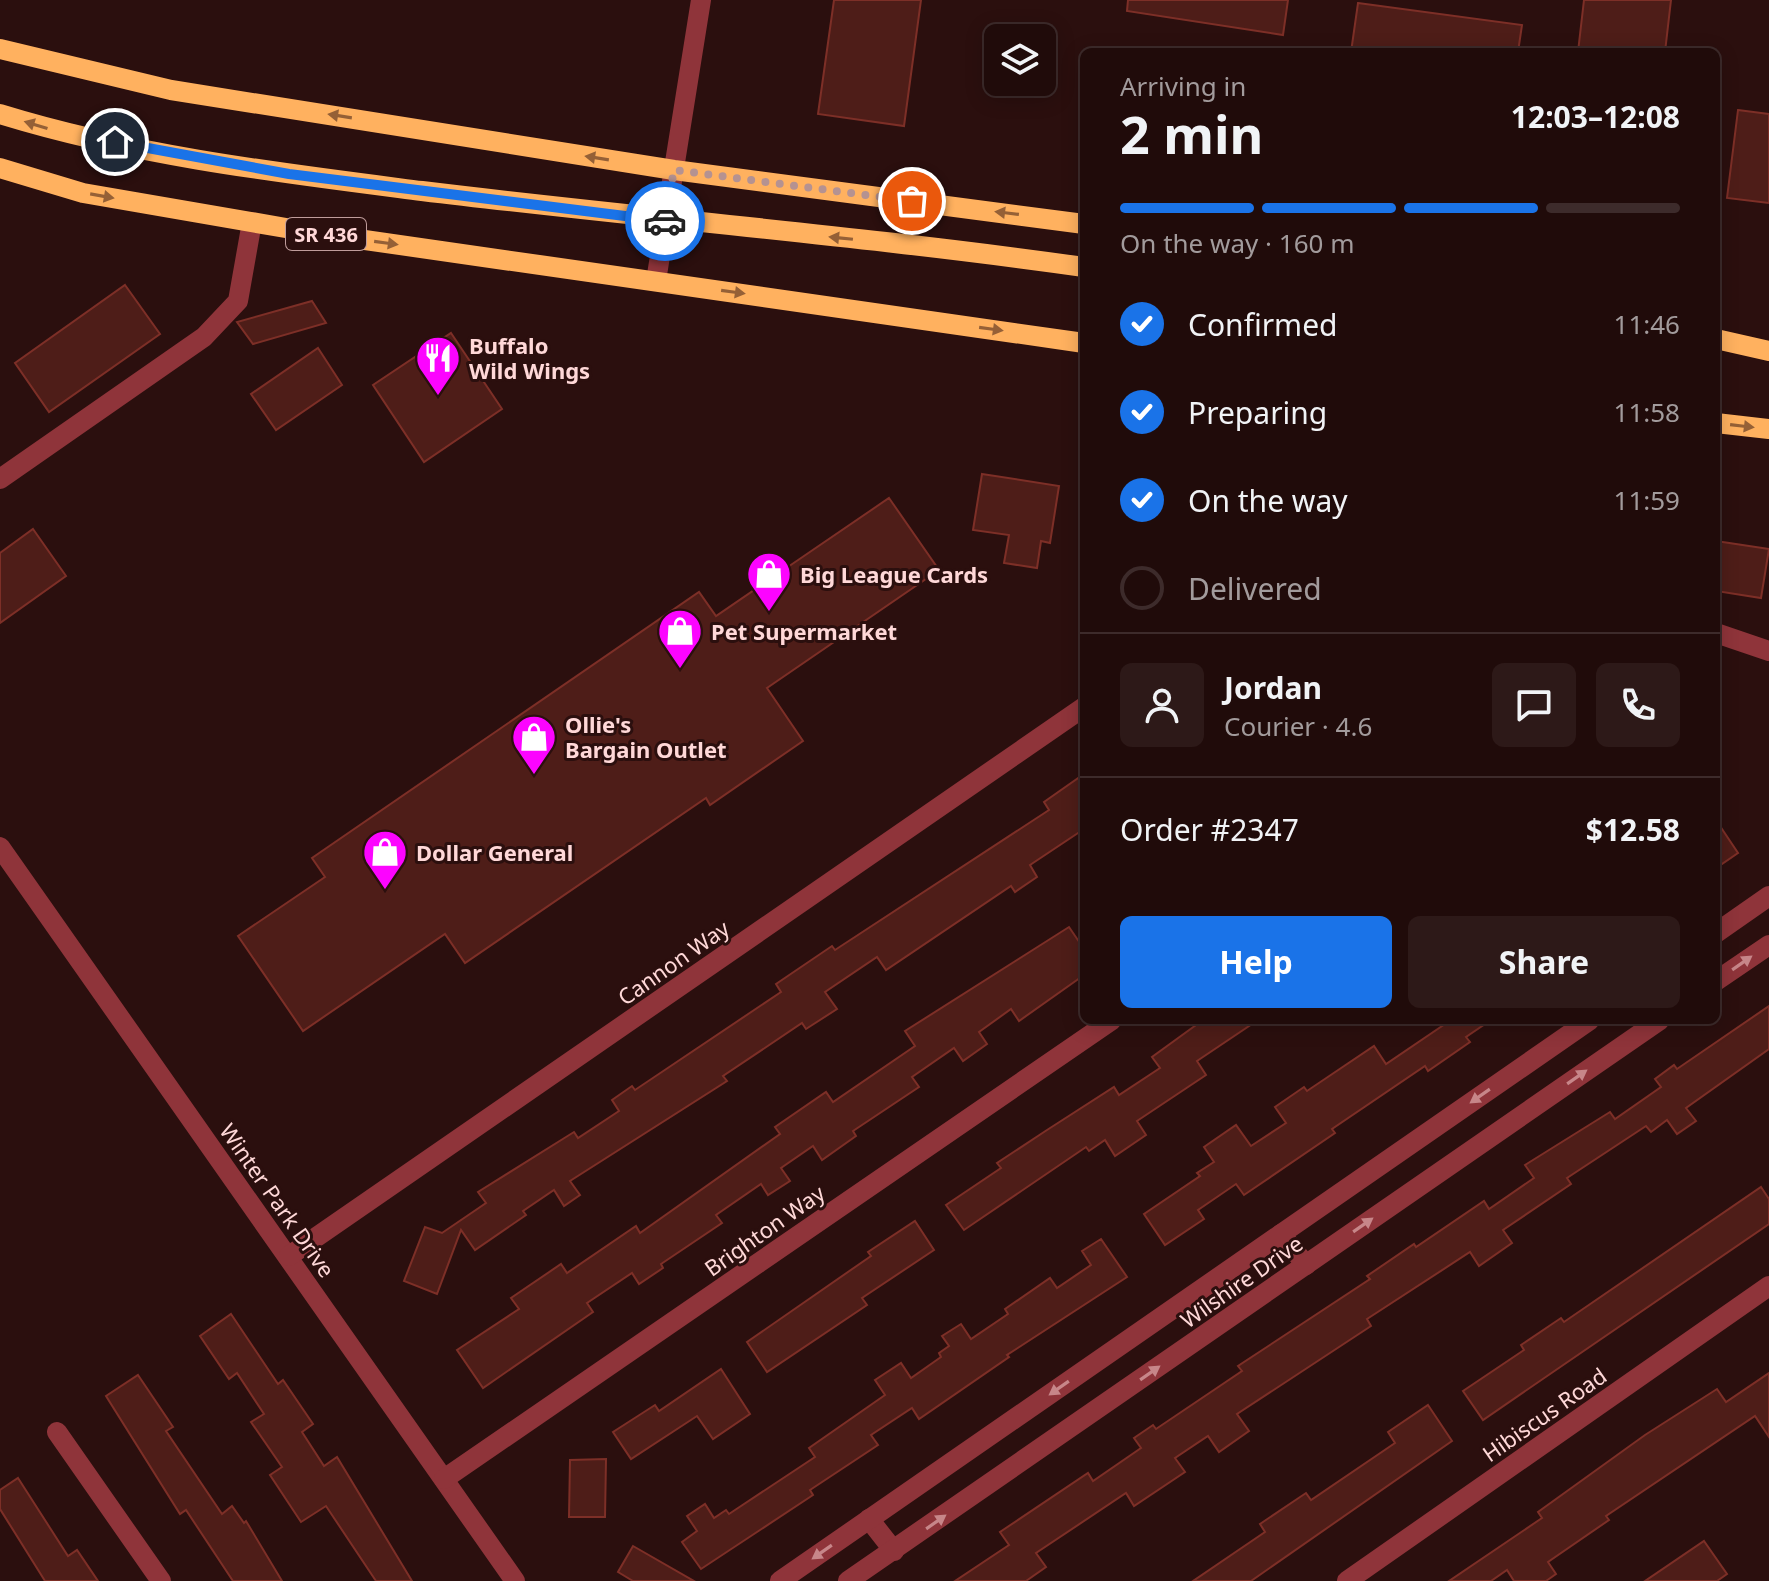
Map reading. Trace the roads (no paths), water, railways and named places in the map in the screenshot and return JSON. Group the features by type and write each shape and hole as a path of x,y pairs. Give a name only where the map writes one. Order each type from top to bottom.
{"main road":[{"path":"0,49 136,84 674,170 1080,223"},
{"path":"0,114 56,131 289,174 666,221 974,252 1080,266"},
{"name":"SR 436","path":"0,168 83,193 252,222 1080,342"},
{"path":"1720,340 1769,353"},
{"path":"1720,354 1769,353"},
{"path":"1720,423 1769,429"}],"street":[{"path":"656,281 701,0"},
{"path":"0,479 204,337 238,301 252,222"},
{"path":"1720,634 1769,651"},
{"name":"Cannon Way","path":"289,1256 1080,710"},
{"name":"Winter Park Drive","path":"0,847 515,1581"},
{"path":"1720,930 1769,896"},
{"path":"1720,978 1769,945"},
{"name":"Brighton Way","path":"444,1479 1106,1024"},
{"name":"Wilshire Drive","path":"780,1581 1584,1024"},
{"name":"Wilshire Drive","path":"848,1581 1654,1024"},
{"path":"1281,1234 1306,1265"},
{"name":"Hibiscus Road","path":"1347,1581 1769,1286"},
{"path":"57,1432 161,1581"},
{"path":"869,1519 894,1551"}],"place":[{"name":"Buffalo Wild Wings","path":"438,397"},
{"name":"Big League Cards","path":"769,613"},
{"name":"Pet Supermarket","path":"680,670"},
{"name":"Ollie's Bargain Outlet","path":"534,776"},
{"name":"Dollar General","path":"385,891"}]}
